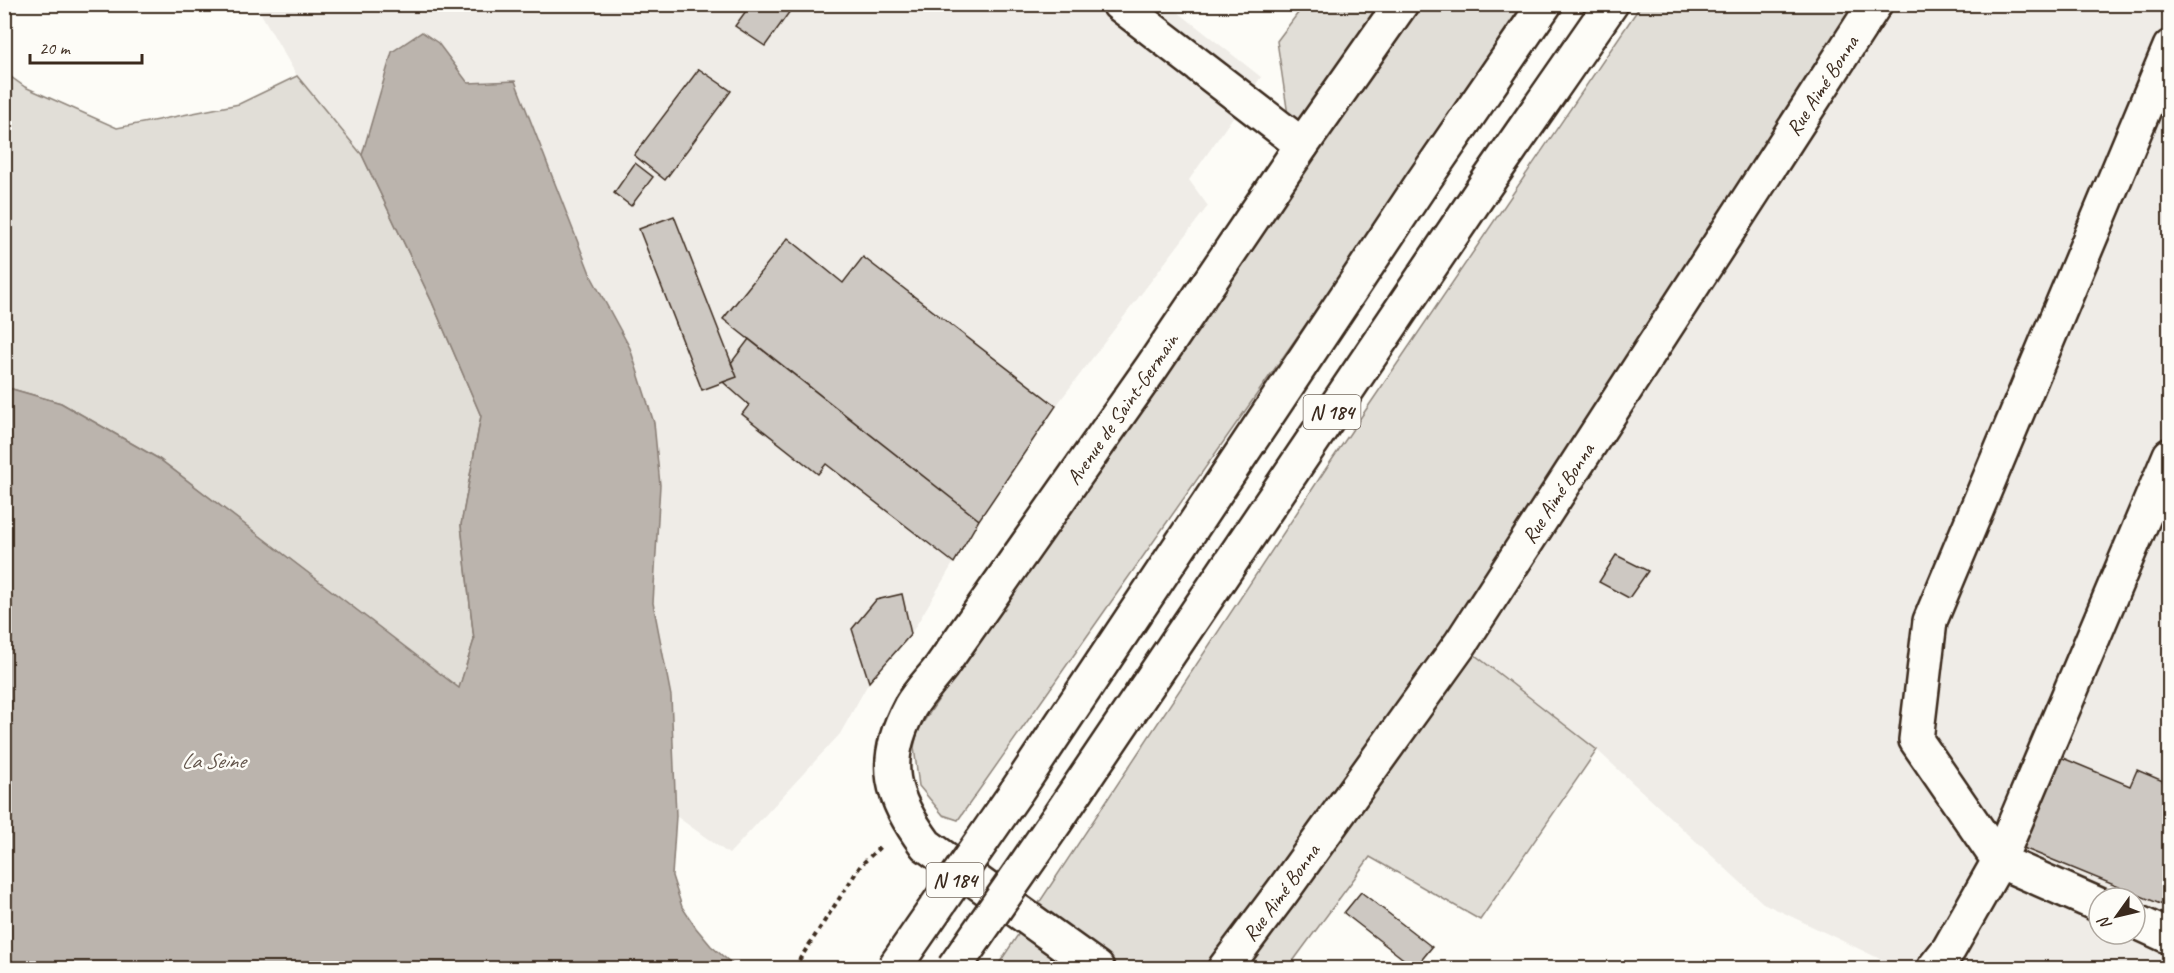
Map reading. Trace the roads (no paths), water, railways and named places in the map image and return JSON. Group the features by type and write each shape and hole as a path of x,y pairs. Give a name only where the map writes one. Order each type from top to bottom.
{"street":[{"path":"1119,4 1302,145"},
{"name":"Avenue de Saint-Germain","path":"1097,969 926,845 899,802 893,784 892,767 899,732 911,706 1145,377 1302,145 1401,4"},
{"name":"N 184","path":"894,969 1016,792 1422,183 1545,4"},
{"name":"N 184","path":"954,969 1477,197 1611,4"},
{"name":"Rue Aimé Bonna","path":"1225,969 1461,644 1875,4"},
{"path":"2087,900 1999,861 1916,740 1930,621 2169,47"},
{"path":"1934,969 1949,950 1999,861 2169,455"},
{"path":"2147,927 2169,937"}],"water":[{"name":"La Seine","path":"422,32 438,43 468,83 515,81 591,276 630,348 654,423 660,485 653,603 671,696 676,816 672,876 682,907 696,928 711,946 737,968 5,968 5,387 61,403 159,459 459,688 474,640 461,525 481,416 432,302 362,155 392,52"}]}
